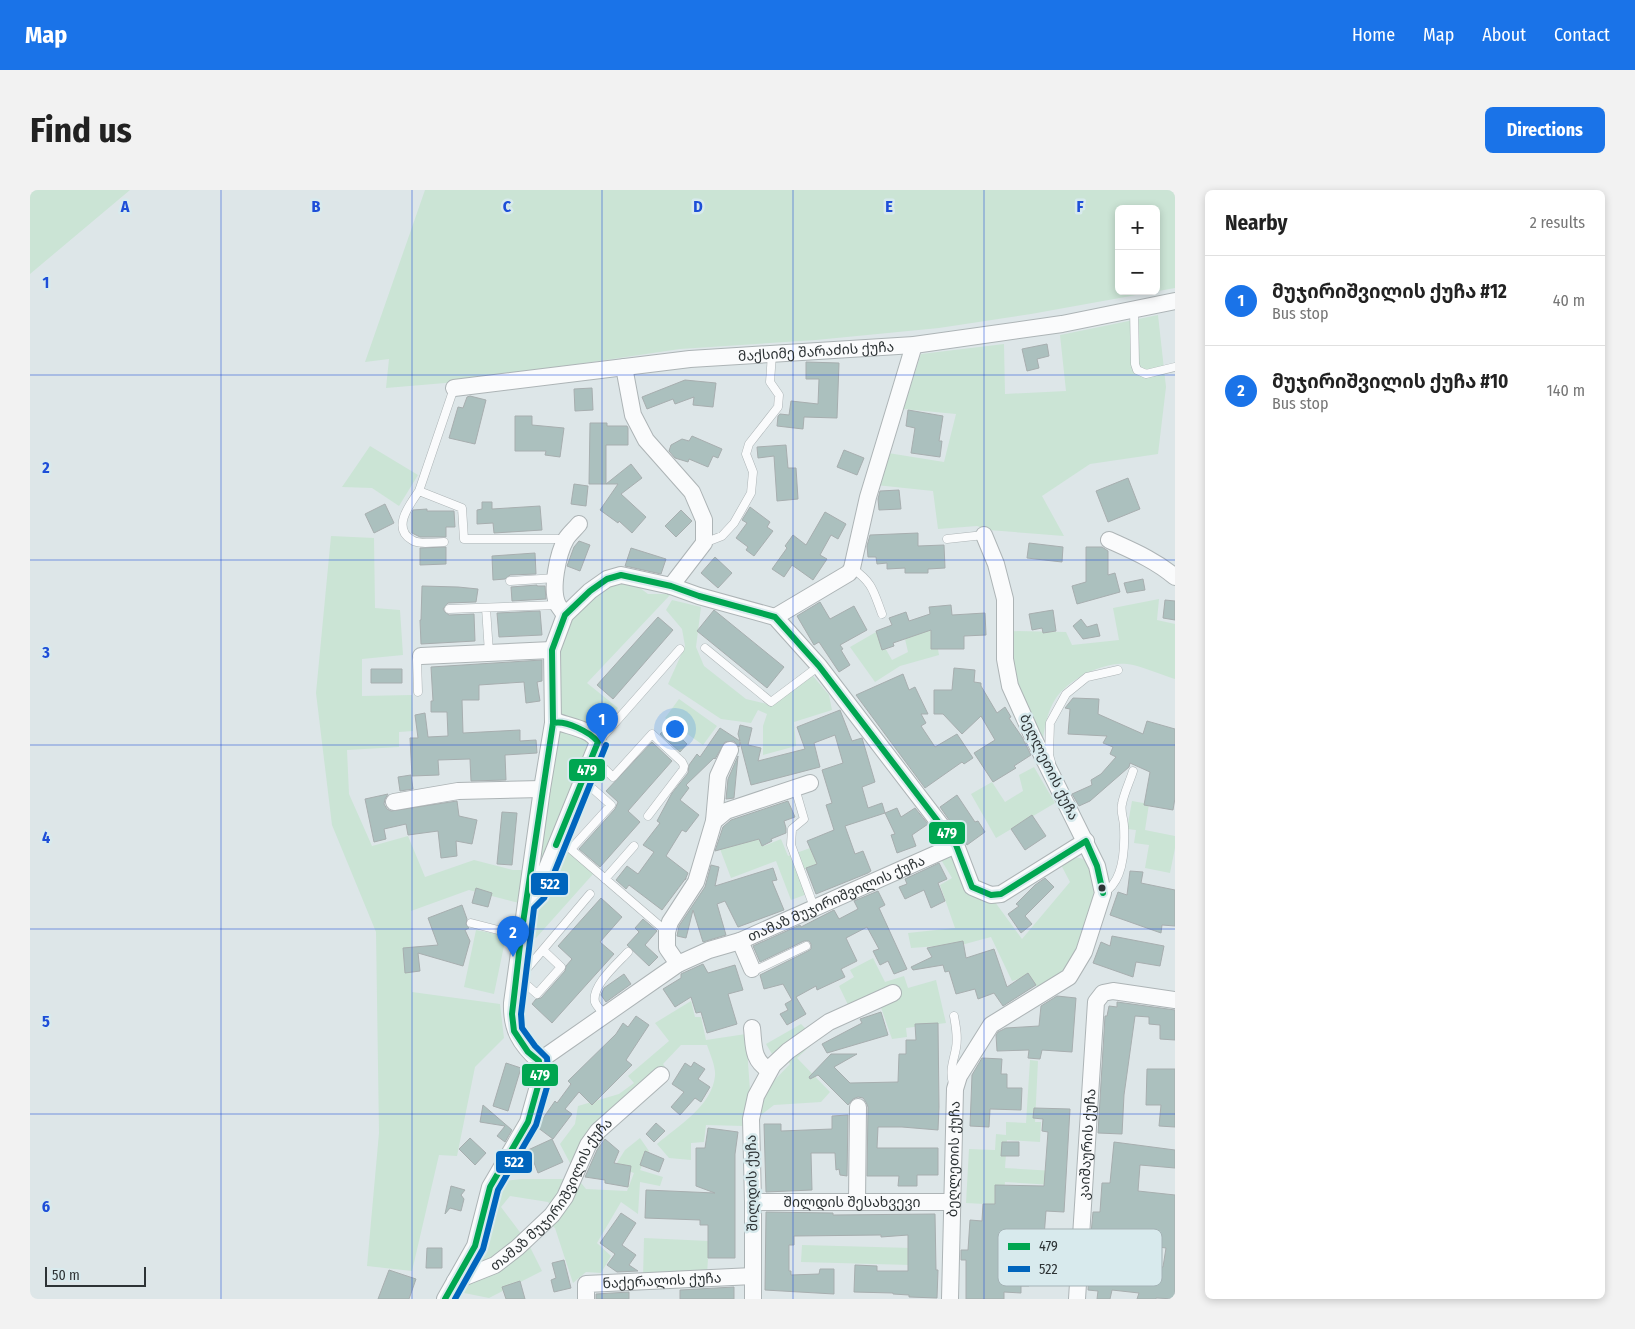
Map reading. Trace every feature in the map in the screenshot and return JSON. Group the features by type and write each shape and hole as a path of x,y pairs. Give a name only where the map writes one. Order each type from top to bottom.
{"street":[{"name":"მაქსიმე შარაძის ქუჩა","path":"454,388 690,359 914,345 1062,324 1175,300"},
{"path":"775,617 849,573 852,568 868,497 914,345"},
{"path":"624,367 633,415 646,440 692,492 704,520 704,544 671,586"},
{"path":"539,1061 528,1052 514,1030 512,1014 518,980 521,936 553,723 552,650 562,610 555,592 556,578 566,539 579,524"},
{"name":"ბეღლეთის ქუჩა","path":"950,1299 955,1089 959,1076 991,1026 1069,977 1084,952 1103,893 1098,866 1032,735 1010,686 1005,659 1005,599 996,564 984,535"},
{"path":"1109,540 1147,557 1175,577"},
{"path":"562,610 607,579 621,575 671,586 699,596 775,617 819,666 956,845 972,887 991,895 1001,894 1086,841"},
{"path":"421,656 552,650"},
{"path":"526,903 536,895 598,742 594,735 588,732 558,722 553,723"},
{"path":"678,964 667,948 667,932 670,922 696,882 714,821 718,776 730,750"},
{"path":"714,821 726,811 802,786"},
{"path":"394,802 458,791 542,789"},
{"name":"თამაზ მუჯირიშვილის ქუჩა","path":"455,1280 475,1246 490,1187 528,1122 540,1079 539,1061 678,964 709,950 740,941 956,845"},
{"path":"740,941 752,969"},
{"name":"კაიშაურის ქუჩა","path":"1081,1229 1096,1002 1103,993 1113,991 1175,1000"},
{"name":"შილდის ქუჩა","path":"753,1299 752,1110 756,1096 769,1070 788,1051 829,1022 893,993"},
{"path":"752,1028 755,1054 759,1062 769,1070"},
{"name":"თამაზ მუჯირიშვილის ქუჩა","path":"455,1280 495,1265 552,1216 565,1197 588,1145 598,1131 661,1074"},
{"path":"857,1202 858,1107"},
{"name":"შილდის შესახვევი","path":"753,1202 951,1202"},
{"name":"ნაქერალის ქუჩა","path":"586,1299 586,1284 753,1276"},
{"path":"445,1299 455,1280"},
{"name":"კაიშაურის ქუჩა","path":"1077,1299 1078,1286"}],"lane":[{"path":"1134,309 1135,364 1137,370 1146,374 1175,367"},
{"path":"704,544 722,536 734,524 751,493 753,472 746,454 749,444 778,407 779,395 770,382 769,374 772,354"},
{"path":"444,542 412,541 405,533 402,521 406,510 419,491 454,388"},
{"path":"419,491 462,508 464,539 566,539"},
{"path":"947,539 984,535"},
{"path":"852,568 870,583 882,614"},
{"path":"510,581 556,578"},
{"path":"486,608 489,653"},
{"path":"449,609 562,610"},
{"path":"705,648 771,702 819,666"},
{"path":"598,742 680,649"},
{"path":"418,692 417,659 421,656"},
{"path":"1058,786 1050,755 1050,724 1066,694 1087,677 1118,670"},
{"path":"592,757 613,776 652,734 682,762 683,770 648,816"},
{"path":"1103,893 1111,889 1118,878 1124,849 1124,826 1121,806 1134,771"},
{"path":"572,850 611,805 583,780"},
{"path":"802,786 804,819 792,829 790,842 814,908"},
{"path":"559,839 667,932"},
{"path":"606,879 634,846"},
{"path":"543,950 561,967 537,994 518,980 543,950 590,894"},
{"path":"470,923 521,936"},
{"path":"752,969 758,969 806,946"},
{"path":"605,1015 596,1004 595,995 598,985 628,952"},
{"path":"954,1016 957,1034 951,1071 955,1089"}],"green space":[{"path":"30,190 130,190 30,274"},
{"path":"425,190 1175,190 1175,288 1160,291 1160,205 1115,205 1115,295 1136,295 939,328 816,340 680,349 457,382 386,388 389,359 365,362"},
{"path":"1158,315 1166,387 1158,454 1090,464 1042,496 1064,536 988,530 977,526 938,529 933,491 876,485 888,453 944,462 956,414 903,409 921,354 1004,344 1005,394 1066,391 1060,335"},
{"path":"370,446 418,475 399,506 372,488 342,487"},
{"path":"331,536 374,538 375,608 400,610 403,655 362,659 362,696 412,695 413,731 399,732 399,747 347,750 349,794 372,846 408,836 425,877 474,860 513,870 524,870 519,903 469,890 411,911 412,992 500,1004 504,1038 475,1067 457,1156 439,1155 412,1271 367,1266 379,1133 376,932 332,825 316,693"},
{"path":"619,580 636,585 648,594 671,594 587,683 618,708 604,727 566,717 558,711 560,656 567,630 581,607"},
{"path":"1159,599 1157,620 1175,624 1175,679 1127,664 1108,665 1078,678 1062,691 1053,703 1048,715 1042,746 1013,680 1009,631 1066,632 1072,645 1119,640 1113,608"},
{"path":"672,600 701,607 696,647 704,666 746,699 772,705 813,676 829,695 832,710 794,722 796,746 763,755 763,726 767,714 758,710 751,723 721,719 668,684 685,646 682,629 666,610"},
{"path":"934,627 939,655 900,666 875,682 850,647 876,632 892,660 908,652 905,639"},
{"path":"679,699 717,726 703,745 665,718"},
{"path":"557,730 584,737 590,743 534,888"},
{"path":"1034,767 1055,803 996,838 971,794 992,782 1005,802 1023,791 1019,775"},
{"path":"1132,801 1149,804 1145,830 1175,836 1175,848 1170,873 1145,868 1149,845 1134,843 1136,830 1127,829"},
{"path":"759,834 764,846 781,839 788,856 824,843 831,859 802,870 810,893 791,900 776,861 731,878 720,849"},
{"path":"565,847 594,873 536,938 530,938 525,926"},
{"path":"951,853 995,902 1022,939 1070,882 1060,863 1075,857 1084,859 1092,866 1098,893 1083,945 1062,975 1039,990 1030,976 1012,981 991,937 965,944 911,948 908,933 955,928 940,885 952,878 940,858"},
{"path":"476,930 506,936 494,994 464,987"},
{"path":"873,958 885,982 904,976 908,988 936,980 946,1023 906,1028 907,1037 892,1039 877,996 850,1009 839,986 854,977 850,970"},
{"path":"691,1001 695,1017 701,1017 706,1040 746,1034 750,1091 744,1126 706,1125 704,1142 691,1143 691,1160 669,1158 657,1144 701,1106 713,1087 715,1069 707,1045 681,1045 663,1064 665,1067 594,1132 573,1173 586,1189 627,1191 634,1173 615,1166 625,1150 640,1138 649,1151 640,1170 663,1177 660,1186 640,1182 638,1214 621,1202 597,1243 611,1256 601,1273 586,1272 573,1283 555,1228 550,1224 559,1215 548,1202 510,1196 501,1207 528,1243 542,1271 489,1298 454,1291 481,1251 490,1226 495,1195 503,1181 566,1179 571,1165 560,1144 575,1124 578,1106 619,1094 634,1083 628,1076 669,1041 655,1023"},
{"path":"801,1024 806,1029 772,1054 766,1044"},
{"path":"820,1037 797,1058 830,1092 821,1102 774,1105 756,1119 765,1090 790,1064 786,1058"},
{"path":"1030,1060 1038,1061 1035,1122 1041,1122 1040,1142 1007,1140 1005,1168 1055,1171 1054,1185 1005,1182 1003,1205 966,1203 969,1149 995,1150 996,1134 1006,1135 1006,1122 1026,1123"},
{"path":"644,1238 709,1241 707,1275 643,1278"},
{"path":"802,1245 912,1248 911,1265 801,1262"}],"building":[{"path":"1047,344 1049,356 1037,359 1039,368 1027,371 1022,349"},
{"path":"806,362 839,363 837,418 804,417 803,429 777,426 780,414 789,415 791,401 818,404 819,379 806,379"},
{"path":"685,380 716,383 713,407 693,405 694,397 675,404 673,399 647,409 642,397"},
{"path":"592,388 593,410 575,411 574,389"},
{"path":"467,397 486,400 475,444 449,438 458,407 463,408"},
{"path":"908,410 943,416 939,441 942,441 940,457 911,453 915,428 906,426"},
{"path":"515,416 532,416 532,425 564,428 560,457 545,455 546,451 515,451"},
{"path":"590,423 607,423 607,426 627,426 628,428 628,445 606,445 606,484 589,484"},
{"path":"692,436 722,449 718,458 713,456 708,467 689,459 688,462 675,458 669,451 671,445 682,439 689,441"},
{"path":"786,445 788,468 796,468 798,499 777,501 774,456 758,458 757,447"},
{"path":"844,450 864,458 857,475 837,467"},
{"path":"631,464 642,478 621,494 646,517 632,533 619,521 618,523 600,510 618,484 606,484"},
{"path":"1128,478 1140,509 1108,522 1096,491"},
{"path":"574,484 588,486 586,506 571,504"},
{"path":"899,490 901,509 879,510 878,499 880,491"},
{"path":"482,502 492,502 492,509 540,506 542,530 494,533 493,523 477,524 477,510 482,509"},
{"path":"385,504 394,523 374,533 365,514"},
{"path":"750,507 770,522 767,527 773,531 754,556 746,550 748,547 736,538 747,523 742,520"},
{"path":"427,509 427,511 454,511 455,527 446,527 446,537 420,537 412,533 413,510"},
{"path":"681,510 692,521 676,537 665,526"},
{"path":"825,512 846,524 838,539 831,535 820,555 827,559 813,580 792,565 784,577 772,569 787,548 785,546 793,535 806,545"},
{"path":"918,533 918,546 944,545 945,568 928,569 928,573 905,573 905,568 887,569 887,563 877,564 876,557 868,557 867,546 870,535"},
{"path":"579,541 590,545 580,571 567,566 574,547"},
{"path":"1029,543 1063,547 1062,562 1027,558"},
{"path":"446,547 446,564 420,565 420,548"},
{"path":"1086,547 1102,547 1108,551 1108,575 1115,573 1120,592 1077,604 1072,586 1086,582"},
{"path":"631,548 666,559 661,574 625,566"},
{"path":"535,553 536,574 510,575 505,579 493,580 492,556"},
{"path":"715,557 732,573 718,588 701,573"},
{"path":"1143,579 1145,590 1127,593 1124,583"},
{"path":"422,586 478,589 476,602 448,603 443,609 449,615 474,614 475,641 421,644"},
{"path":"545,586 546,599 512,601 511,587"},
{"path":"1165,600 1175,601 1175,620 1163,618"},
{"path":"820,602 830,619 854,606 867,630 840,645 850,665 839,672 819,642 814,645 797,616"},
{"path":"951,605 952,615 985,613 986,635 964,636 964,649 931,649 931,630 893,643 894,646 882,650 876,631 892,625 889,618 906,612 909,621 930,614 929,607"},
{"path":"714,610 784,667 767,688 697,631"},
{"path":"1053,610 1056,631 1043,633 1042,628 1032,630 1029,614"},
{"path":"540,611 542,635 499,637 497,613"},
{"path":"658,617 673,630 613,699 597,685"},
{"path":"1081,619 1087,627 1097,624 1100,636 1083,639 1073,626"},
{"path":"542,660 542,681 537,682 540,701 526,703 524,682 479,685 479,700 462,700 463,733 520,730 520,741 536,740 537,753 505,755 506,780 471,781 470,759 438,760 439,775 412,776 410,738 418,738 415,715 425,713 428,737 448,736 447,712 431,712 431,701 433,701 431,667"},
{"path":"954,668 975,670 974,682 981,683 997,713 1005,707 1011,717 1009,718 1031,755 1014,766 1016,768 993,782 974,753 995,740 981,716 962,734 943,714 934,714 934,690 952,690"},
{"path":"371,669 402,669 402,683 371,683"},
{"path":"903,674 909,690 915,687 928,714 921,714 926,723 921,726 935,747 957,734 973,758 964,764 962,762 925,788 856,695"},
{"path":"1073,698 1099,699 1098,714 1143,734 1147,721 1175,729 1175,798 1173,810 1144,805 1150,772 1130,763 1129,767 1090,801 1079,806 1072,794 1092,785 1091,780 1101,774 1116,757 1110,754 1113,747 1103,743 1107,736 1068,734 1070,709 1065,708"},
{"path":"840,710 852,741 862,738 875,782 862,787 868,808 882,803 885,813 845,826 855,854 863,851 871,871 816,894 806,868 817,864 807,841 834,830 826,805 832,803 822,770 843,763 835,735 814,743 820,767 751,785 740,742 739,747 734,741 725,742 715,759 686,785 689,788 680,800 699,815 686,832 682,830 666,856 688,873 662,910 629,885 626,889 616,880 627,866 638,874 654,852 643,845 660,823 657,821 672,793 688,773 689,765 697,754 700,757 720,728 740,741 738,734 740,725 752,728 748,745 761,748 758,761 805,749 797,727"},
{"path":"669,726 687,744 680,752 660,734"},
{"path":"652,742 672,761 628,811 640,822 600,867 579,849 615,809 618,802 606,791"},
{"path":"738,756 734,798 726,799 728,779"},
{"path":"411,775 413,789 400,791 398,777"},
{"path":"388,794 384,804 391,811 457,801 459,816 477,820 472,844 456,841 457,856 441,858 438,831 408,835 406,824 384,829 386,839 374,842 365,799"},
{"path":"957,795 975,822 978,821 985,832 967,845 940,807"},
{"path":"788,801 795,817 784,821 786,833 771,839 772,841 762,846 759,839 715,851 723,827 731,820"},
{"path":"897,808 901,817 915,808 928,824 912,835 916,846 897,853 891,835 895,834 885,813"},
{"path":"502,812 517,813 512,865 497,864"},
{"path":"1032,815 1046,836 1025,850 1011,829"},
{"path":"939,863 947,879 938,883 945,901 931,908 924,890 905,899 899,887 907,884 905,879"},
{"path":"711,865 719,867 715,886 773,868 777,880 772,881 784,910 738,927 725,901 717,904 726,935 703,942 693,910 686,938 677,936 679,926 705,887"},
{"path":"1130,871 1143,872 1141,883 1175,890 1175,926 1162,925 1161,933 1110,915 1118,892 1127,895"},
{"path":"1045,878 1054,887 1025,916 1032,924 1021,933 1008,914 1019,906 1016,904 1035,885"},
{"path":"476,888 492,893 488,907 472,903"},
{"path":"878,891 885,905 879,908 907,969 894,974 888,961 880,965 873,951 879,949 867,927 846,938 857,961 841,969 845,977 817,990 816,986 796,997 806,1014 787,1025 780,1014 788,1010 785,1004 792,1000 783,984 764,989 760,975 808,951 811,949 811,944 809,941 804,941 760,962 753,946 800,925 801,927 834,910 839,919 858,909 854,901"},
{"path":"601,898 622,917 600,942 614,954 552,1023 532,1004 536,999 541,998 565,971 566,966 572,959 558,946"},
{"path":"462,905 467,919 466,924 469,928 465,930 470,941 463,966 418,953 420,971 405,973 403,948 438,945 428,918"},
{"path":"643,919 657,931 645,945 658,957 649,966 627,945 639,932 635,928"},
{"path":"1112,936 1164,946 1160,966 1136,962 1133,977 1093,963 1101,942 1110,946"},
{"path":"963,941 966,958 994,949 1007,987 1028,973 1036,985 1003,1006 994,993 978,999 975,989 956,994 949,971 945,972 943,965 913,970 911,967 932,957 927,948"},
{"path":"703,964 708,973 735,965 743,990 728,994 737,1024 707,1033 701,1012 696,1013 691,997 675,1007 663,989 681,978 681,974"},
{"path":"624,974 631,984 606,1002 601,995 604,988"},
{"path":"1057,996 1076,998 1072,1052 1042,1050 1040,1059 1028,1058 1029,1050 997,1051 996,1035 998,1032 1006,1028 1039,1026 1041,1006"},
{"path":"1117,1002 1175,1010 1175,1040 1160,1039 1160,1025 1149,1024 1149,1017 1135,1016 1124,1095 1122,1134 1098,1133 1105,1016 1107,1016 1109,1006 1117,1007"},
{"path":"881,1012 888,1035 827,1053 822,1044 862,1023 860,1019"},
{"path":"636,1016 649,1025 626,1060 632,1065 592,1105 579,1092 565,1109 572,1114 553,1139 537,1127 555,1101 557,1103 571,1084 568,1081 616,1034 623,1023 628,1027"},
{"path":"938,1023 938,1130 878,1127 877,1148 938,1148 938,1175 917,1175 917,1186 898,1186 899,1176 867,1176 868,1107 866,1102 863,1098 858,1097 853,1099 848,1105 818,1075 810,1079 809,1077 831,1054 857,1054 834,1067 850,1083 898,1082 899,1054 906,1054 906,1040 916,1040 915,1024"},
{"path":"982,1058 1002,1059 1001,1074 1007,1074 1007,1088 1022,1088 1021,1110 990,1109 989,1127 970,1126 972,1075"},
{"path":"694,1062 705,1069 698,1079 710,1087 701,1102 695,1098 680,1115 671,1107 684,1092 672,1084 685,1063 691,1067"},
{"path":"506,1063 521,1068 508,1111 493,1106"},
{"path":"1147,1069 1175,1069 1175,1127 1159,1126 1161,1105 1146,1105"},
{"path":"483,1105 512,1130 505,1142 497,1136 505,1126 480,1122"},
{"path":"1034,1108 1070,1109 1064,1212 1046,1211 1045,1229 998,1229 998,1286 1021,1286 1021,1293 1004,1292 1004,1299 966,1299 966,1260 961,1260 961,1250 968,1250 970,1220 982,1221 983,1204 995,1204 995,1185 1044,1186 1048,1132 1042,1131 1043,1119 1033,1118"},
{"path":"848,1115 847,1176 840,1175 839,1169 836,1170 835,1153 811,1153 812,1190 766,1192 764,1124 781,1124 781,1131 832,1129 832,1116"},
{"path":"656,1123 665,1131 654,1142 646,1134"},
{"path":"708,1128 738,1132 735,1154 735,1258 708,1258 708,1225 700,1225 700,1220 645,1218 646,1190 715,1193 696,1186 696,1148 705,1148"},
{"path":"470,1138 486,1153 475,1165 459,1149"},
{"path":"552,1139 563,1162 538,1173 533,1160 521,1169 516,1163 528,1150"},
{"path":"605,1139 619,1151 614,1163 631,1166 628,1187 605,1183 605,1180 585,1177 597,1150"},
{"path":"1002,1142 1019,1142 1019,1156 1001,1156"},
{"path":"1114,1142 1175,1150 1175,1168 1140,1165 1138,1191 1175,1195 1175,1299 1137,1299 1139,1293 1112,1290 1110,1299 1097,1299 1098,1291 1088,1290 1088,1286 1162,1286 1162,1267 1166,1248 1162,1247 1162,1229 1091,1229 1093,1212 1100,1212 1102,1183 1110,1183"},
{"path":"645,1151 664,1159 659,1172 640,1165"},
{"path":"451,1186 465,1190 461,1195 464,1199 461,1211 450,1208 445,1214"},
{"path":"766,1212 833,1213 833,1215 935,1214 936,1270 938,1270 937,1298 909,1297 909,1295 893,1293 854,1292 855,1265 877,1266 877,1271 908,1271 908,1235 881,1237 881,1235 794,1236 794,1245 789,1245 789,1271 791,1271 791,1275 819,1274 820,1269 834,1269 834,1294 765,1290"},
{"path":"621,1213 636,1223 622,1245 636,1255 629,1265 638,1271 617,1272 607,1265 615,1254 600,1243"},
{"path":"427,1248 442,1248 442,1268 426,1268"},
{"path":"564,1260 571,1288 554,1292 551,1280 556,1278 552,1263"},
{"path":"389,1270 416,1279 409,1299 378,1299"},
{"path":"520,1281 525,1299 506,1299 502,1287"},
{"path":"734,1287 734,1299 680,1299 680,1290"},
{"path":"629,1292 629,1299 596,1299 596,1294"}],"transit line":[{"name":"479","path":"445,1299 475,1246 490,1187 528,1122 540,1079 539,1061 528,1052 514,1031 512,1014 521,936 553,723 552,650 565,615 590,591 607,579 621,575 671,586 699,596 775,617 819,666 956,845 972,887 991,895 1001,894 1086,841 1097,866 1103,893"},
{"name":"479","path":"553,723 564,723 577,728 589,734 598,742 556,845"},
{"name":"522","path":"455,1299 483,1249 498,1190 536,1125 549,1080 547,1058 535,1046 522,1028 521,1014 534,908 544,898 606,745"}],"place":[{"name":"მუჯირიშვილის ქუჩა #12","path":"602,744"},
{"name":"მუჯირიშვილის ქუჩა #10","path":"513,957"}]}
